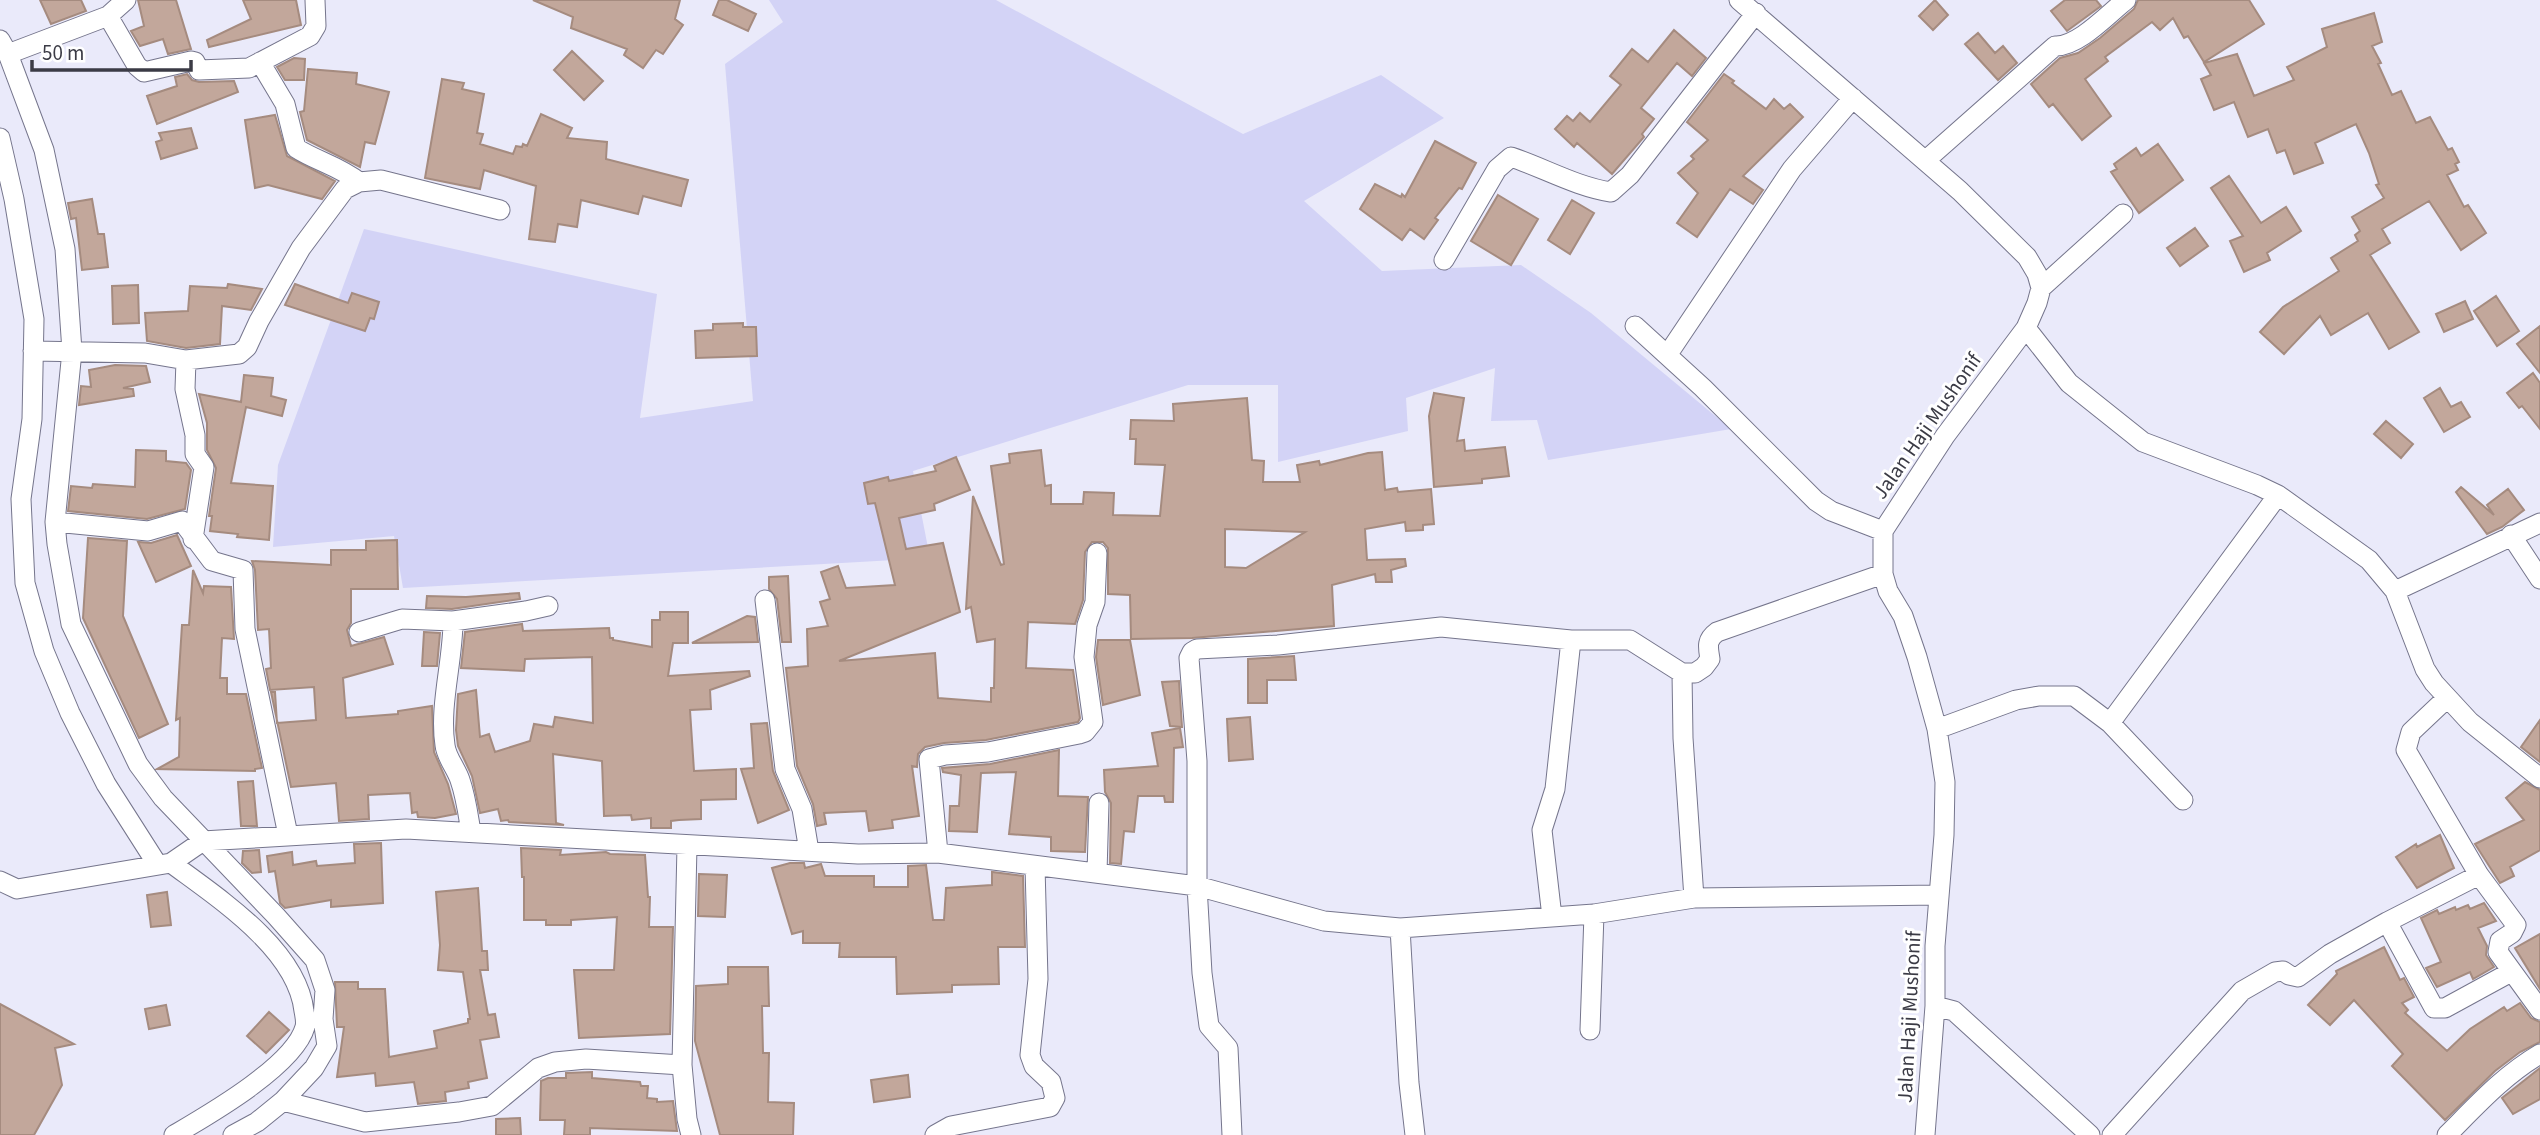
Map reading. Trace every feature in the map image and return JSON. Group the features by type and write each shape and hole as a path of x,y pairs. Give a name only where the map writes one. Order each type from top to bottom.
{"street":[{"path":"126,0 108,16 4,47 47,163 65,249 68,351 55,523 71,624 138,764 163,798 181,854 276,916 315,960 325,990 323,1019 327,1046 314,1068 283,1101 257,1122 233,1135"},
{"path":"108,16 137,66 144,72 191,61 203,71 236,70 249,68 310,36 316,26 314,0"},
{"path":"1739,0 1926,160 2026,257 2037,274 2040,288 2123,214"},
{"path":"1926,160 2055,46 2064,47 2074,42 2126,0"},
{"path":"1444,260 1497,169 1511,157 1595,189 1611,191 1630,175 1756,13"},
{"path":"260,62 285,104 296,148 343,169 359,182"},
{"path":"1668,354 1791,169 1853,98"},
{"path":"0,138 14,199 37,351 32,419 21,499 24,583 44,651 70,713 106,784 181,854 229,906 281,956 302,994 306,1027 288,1055 231,1102 174,1135"},
{"path":"37,351 145,353 186,360 239,354 301,248 345,189 359,182 381,180 500,209"},
{"name":"Jalan Haji Mushonif","path":"1925,1135 1935,1006 1935,946 1944,835 1945,782 1937,729 1903,616 1888,591 1883,574 1883,531 1945,436 2026,328 2037,303 2040,288"},
{"path":"1635,326 1668,354 1816,501 1831,512 1883,531"},
{"path":"2026,328 2069,383 2143,442 2278,495 2370,560 2395,591 2425,669 2446,698 2470,722 2540,778"},
{"path":"186,360 185,389 195,435 195,454 204,467 193,539"},
{"path":"2110,723 2278,495"},
{"path":"55,523 148,531 182,522 212,562 243,570 245,629 288,835"},
{"path":"2395,591 2540,523"},
{"path":"2511,535 2540,579"},
{"path":"938,853 929,760 945,755 988,752 1079,734 1085,732 1093,722 1084,657 1087,625 1095,602 1097,553"},
{"path":"1232,1135 1228,1048 1209,1026 1206,1016 1197,886 1197,761 1189,658 1192,652 1197,649 1278,645 1441,627 1571,640 1630,640 1682,673 1695,673 1710,659 1707,644 1717,632 1883,574"},
{"path":"765,600 785,769 802,809 808,851"},
{"path":"359,632 402,619 453,621 548,606"},
{"path":"453,621 453,647 443,712 445,748 459,776 467,803 471,832"},
{"path":"1552,916 1542,830 1555,789 1571,640"},
{"path":"1682,673 1683,738 1694,898"},
{"path":"1937,729 2016,700 2074,696 2110,723 2183,800"},
{"path":"2446,698 2411,732 2406,750 2479,875 2516,925 2512,933 2500,941 2498,952 2540,1010"},
{"path":"1097,873 1098,803"},
{"path":"0,881 17,889 181,854 288,835 406,829 858,854 938,853 1197,886 1324,921 1400,928 1594,914 1694,898 1939,895"},
{"path":"687,846 682,1065 691,1135"},
{"path":"935,1135 951,1126 1050,1107 1055,1098 1051,1082 1034,1066 1030,1055 1038,979 1035,866"},
{"path":"2112,1135 2242,991 2275,972 2283,971 2298,976 2330,954 2387,922 2479,875"},
{"path":"1590,1030 1594,914"},
{"path":"2387,922 2434,1009 2445,1008 2511,972"},
{"path":"1400,928 1409,1083 1415,1135"},
{"path":"1935,1006 1954,1011 2090,1135"},
{"path":"2447,1135 2498,1083 2540,1054"},
{"path":"283,1101 365,1122 492,1106 538,1068 555,1062 586,1059 682,1065"}],"shaded area":[{"path":"769,0 996,0 1243,134 1381,75 1444,118 1304,201 1382,271 1521,265 1591,313 1731,429 1548,460 1537,420 1491,421 1495,368 1406,398 1408,431 1278,462 1278,385 1188,385 913,471 930,558 403,588 394,536 273,547 278,465 364,229 657,294 640,418 753,401 725,64 783,22"}],"building":[{"path":"40,0 81,0 86,11 51,24"},
{"path":"138,0 176,0 191,49 168,54 163,39 140,46 131,31 144,26"},
{"path":"243,0 296,0 301,25 209,47 207,40 251,19"},
{"path":"533,0 680,0 675,19 683,25 663,54 656,50 643,68 624,55 627,49 571,28 573,17"},
{"path":"719,0 727,0 756,14 748,31 713,15"},
{"path":"1935,0 1948,15 1933,30 1919,16"},
{"path":"2065,0 2096,0 2101,6 2067,31 2051,11"},
{"path":"2138,0 2249,0 2264,24 2204,62 2188,36 2184,38 2173,18 2160,30 2152,22 2105,57 2108,61 2085,79 2111,116 2082,140 2053,104 2049,107 2031,84 2060,58 2078,53 2100,38 2134,9"},
{"path":"2374,13 2382,42 2372,46 2392,95 2401,91 2416,123 2430,117 2448,150 2452,148 2459,162 2455,164 2458,170 2447,175 2464,207 2468,205 2486,233 2461,250 2429,201 2382,229 2390,243 2370,255 2419,332 2389,349 2368,313 2331,335 2320,316 2284,354 2260,332 2283,307 2339,271 2331,258 2358,241 2355,235 2360,231 2352,217 2384,198 2376,185 2379,184 2369,153 2356,124 2315,143 2323,163 2294,174 2285,150 2277,153 2268,129 2248,137 2234,102 2214,110 2201,79 2211,75 2204,63 2237,54 2254,96 2294,80 2287,67 2327,47 2322,29"},
{"path":"1674,30 1706,58 1692,76 1677,63 1641,108 1654,119 1642,134 1644,137 1612,174 1577,143 1574,147 1555,129 1567,116 1573,121 1580,113 1590,122 1621,85 1610,76 1632,49 1648,62"},
{"path":"1978,33 1995,53 2003,46 2017,63 1998,80 1965,44"},
{"path":"572,51 603,81 584,100 554,70"},
{"path":"294,58 305,59 304,80 285,80 277,67"},
{"path":"308,69 357,73 356,84 389,92 375,144 365,142 360,167 307,140 300,112 304,111"},
{"path":"187,74 192,80 199,82 234,81 238,92 157,124 147,96 177,86 175,77"},
{"path":"1724,74 1766,109 1774,99 1784,109 1790,104 1803,117 1743,176 1763,190 1753,204 1730,189 1697,237 1677,223 1698,193 1678,173 1694,159 1691,156 1708,140 1687,122"},
{"path":"442,79 464,83 462,89 484,94 477,133 483,134 480,144 513,154 516,146 527,146 541,114 572,128 567,138 607,142 606,159 688,180 681,206 643,196 638,214 581,200 577,227 558,224 555,242 529,239 536,186 484,170 480,189 425,178"},
{"path":"275,115 287,156 335,181 322,199 268,185 255,188 245,120"},
{"path":"191,128 197,148 161,159 156,142 162,140 159,133"},
{"path":"1435,141 1476,163 1462,189 1459,188 1435,218 1438,220 1424,239 1410,229 1402,240 1360,209 1375,184 1405,197"},
{"path":"2158,144 2183,180 2139,213 2111,172 2117,169 2114,164 2136,148 2141,156"},
{"path":"2229,176 2261,223 2286,207 2301,231 2267,253 2270,260 2244,272 2230,241 2243,236 2211,188"},
{"path":"1498,195 1538,219 1511,265 1471,241"},
{"path":"92,199 98,234 104,234 108,267 82,270 76,218 71,219 68,203"},
{"path":"1572,200 1594,213 1570,254 1548,240"},
{"path":"2195,228 2208,246 2180,266 2167,248"},
{"path":"228,284 262,289 251,310 222,306 220,344 186,348 147,341 145,313 188,311 190,286 227,288"},
{"path":"295,284 348,303 352,293 379,302 374,319 370,318 365,331 285,305"},
{"path":"138,285 139,323 113,324 112,286"},
{"path":"2496,296 2519,331 2497,346 2474,311"},
{"path":"2465,301 2473,319 2444,332 2436,314"},
{"path":"743,323 743,327 756,327 757,356 696,358 695,331 713,330 713,324"},
{"path":"2540,326 2540,373 2517,344"},
{"path":"115,365 146,366 150,382 123,388 133,389 134,396 79,405 81,386 91,387 89,370"},
{"path":"2533,373 2540,383 2540,429 2522,406 2519,408 2507,393"},
{"path":"244,375 273,378 271,396 286,400 282,416 246,407 231,483 273,486 269,540 210,531 212,516 209,516 216,468 207,450 207,423 199,394 241,402"},
{"path":"2440,388 2451,407 2461,402 2470,417 2444,432 2424,398"},
{"path":"1434,393 1464,398 1457,441 1464,440 1465,451 1505,447 1509,476 1482,479 1482,483 1434,487 1429,416"},
{"path":"1247,398 1252,460 1264,461 1263,482 1300,482 1297,465 1319,461 1320,465 1382,452 1385,490 1397,488 1398,492 1431,489 1434,524 1423,525 1423,530 1406,531 1405,522 1365,529 1367,560 1405,559 1406,566 1391,570 1392,582 1376,582 1375,574 1332,585 1334,626 1192,638 1131,639 1130,595 1108,594 1108,548 1103,542 1092,542 1085,552 1083,600 1075,624 1028,622 1026,668 1073,670 1080,718 1078,722 986,740 925,747 918,754 917,767 912,766 919,816 892,820 893,828 869,831 866,811 824,813 826,824 817,826 813,804 797,766 786,668 808,666 807,629 828,626 820,602 830,599 821,572 838,566 846,588 895,585 875,503 868,504 864,483 888,477 889,481 936,471 934,466 956,457 970,490 934,504 935,510 899,518 906,549 943,543 960,612 839,661 935,653 938,698 991,702 991,688 994,688 995,639 977,642 971,607 966,609 973,496 1001,565 1004,564 991,466 1010,463 1009,454 1041,450 1045,486 1051,485 1051,504 1083,504 1084,492 1114,493 1113,515 1160,516 1165,465 1135,464 1136,439 1130,439 1131,420 1174,421 1173,404","holes":["1225,529 1305,532 1246,568 1225,567"]},
{"path":"2386,421 2413,444 2401,458 2374,434"},
{"path":"136,450 166,451 166,461 186,463 191,470 185,509 147,519 68,511 71,486 92,488 93,484 135,487"},
{"path":"2461,487 2494,515 2487,505 2508,489 2524,510 2502,527 2487,534 2456,492"},
{"path":"177,535 191,566 156,582 138,542 151,543"},
{"path":"88,538 127,541 123,616 168,724 139,738 83,618"},
{"path":"397,540 398,589 351,589 351,623 347,630 351,646 384,637 393,664 343,678 346,718 398,714 398,711 432,706 434,752 448,784 456,814 435,818 418,817 417,812 412,813 410,793 368,795 369,819 339,821 336,783 291,787 278,723 316,720 314,687 270,690 266,669 271,668 269,629 258,630 255,570 252,561 331,565 331,550 366,550 366,541"},
{"path":"193,570 203,593 204,586 231,587 234,639 222,638 220,678 227,678 227,694 246,694 262,768 255,771 157,769 179,757 180,718 176,720 182,625 189,625"},
{"path":"788,576 791,642 782,642 777,599 769,589 769,577"},
{"path":"519,593 520,599 452,609 426,608 427,596 466,597"},
{"path":"660,612 688,612 688,643 673,643 668,676 749,671 750,676 710,690 711,709 690,710 694,771 736,769 736,799 701,800 701,819 671,821 671,828 651,828 651,818 632,820 631,815 604,816 602,761 553,754 556,823 564,825 501,821 498,809 480,813 472,776 458,746 458,694 476,690 480,737 489,734 495,752 530,741 534,724 553,727 555,717 593,723 592,657 525,659 524,671 461,668 465,632 522,624 523,631 609,628 610,638 613,640 652,647 652,620 660,620"},
{"path":"747,616 755,617 758,642 692,643"},
{"path":"424,632 440,633 437,666 422,666"},
{"path":"1098,640 1130,640 1140,695 1103,705 1096,657"},
{"path":"1294,656 1296,680 1267,680 1267,703 1248,703 1248,659"},
{"path":"1179,681 1182,727 1170,726 1162,682"},
{"path":"271,692 275,692 277,719"},
{"path":"1250,717 1253,759 1229,761 1227,719"},
{"path":"2540,720 2540,762 2521,747"},
{"path":"767,723 773,771 789,810 758,823 741,769 754,768 751,724"},
{"path":"1180,728 1183,747 1174,748 1173,802 1165,802 1164,796 1138,796 1134,832 1124,831 1121,864 1110,863 1111,803 1105,792 1104,770 1158,766 1152,733"},
{"path":"1059,750 1058,796 1088,797 1085,852 1051,851 1051,837 1009,834 1016,772 981,773 977,832 949,831 950,806 959,806 961,775 943,772 942,768 990,764"},
{"path":"253,781 257,826 241,826 238,782"},
{"path":"2525,782 2540,790 2540,850 2510,867 2514,876 2500,883 2475,844 2524,820 2506,798"},
{"path":"2440,835 2454,868 2417,888 2396,857 2416,844 2417,847"},
{"path":"381,843 383,903 331,907 331,900 285,908 280,903 275,871 269,872 267,856 292,852 293,865 316,861 317,866 355,863 354,844"},
{"path":"521,848 561,850 560,855 606,852 645,855 650,897 649,927 673,927 670,1034 579,1038 574,970 614,970 617,917 571,920 571,925 546,925 546,920 524,920"},
{"path":"259,850 261,872 252,873 242,863 243,851"},
{"path":"790,863 804,863 805,868 821,864 825,876 874,876 874,887 908,887 908,866 926,865 933,920 944,920 946,888 992,885 992,872 1023,876 1025,947 998,947 999,984 952,985 952,992 897,994 896,957 839,957 840,943 803,943 803,931 792,934 772,868"},
{"path":"699,874 727,875 725,917 698,916"},
{"path":"478,888 482,951 487,951 488,970 480,970 488,1015 495,1014 499,1037 480,1040 487,1078 468,1082 469,1088 445,1092 446,1101 418,1104 414,1082 376,1086 375,1073 337,1077 344,1027 337,1027 335,982 358,982 358,989 385,989 389,1057 437,1048 434,1031 468,1023 470,1019 463,972 438,970 440,945 436,892"},
{"path":"167,892 171,925 151,927 147,895"},
{"path":"2484,903 2496,921 2478,928 2487,946 2486,955 2494,967 2473,979 2470,972 2437,987 2426,968 2441,962 2421,918 2437,910 2439,914 2455,907 2456,910 2468,905 2470,909"},
{"path":"2540,934 2540,989 2515,948"},
{"path":"2384,947 2400,980 2404,978 2414,997 2402,1003 2408,1010 2405,1013 2447,1051 2470,1029 2504,1007 2507,1011 2520,1003 2531,1018 2540,1022 2540,1042 2520,1052 2495,1071 2445,1120 2392,1066 2403,1054 2354,1000 2330,1025 2308,1005 2337,974 2336,971"},
{"path":"728,967 768,967 769,1006 762,1006 763,1053 769,1053 768,1102 794,1103 793,1135 720,1135 695,1041 696,986 728,984"},
{"path":"0,1004 74,1044 55,1048 62,1085 34,1135 0,1135"},
{"path":"166,1005 170,1025 149,1029 145,1009"},
{"path":"269,1012 289,1030 266,1053 247,1036"},
{"path":"2540,1068 2540,1099 2513,1114 2502,1098"},
{"path":"592,1072 592,1078 640,1082 641,1086 648,1086 647,1098 657,1099 657,1102 673,1101 677,1131 590,1128 590,1135 564,1135 565,1120 540,1120 541,1081 548,1078 566,1078 566,1073"},
{"path":"908,1075 910,1097 874,1102 871,1080"},
{"path":"520,1118 521,1135 496,1135 496,1119"}]}
